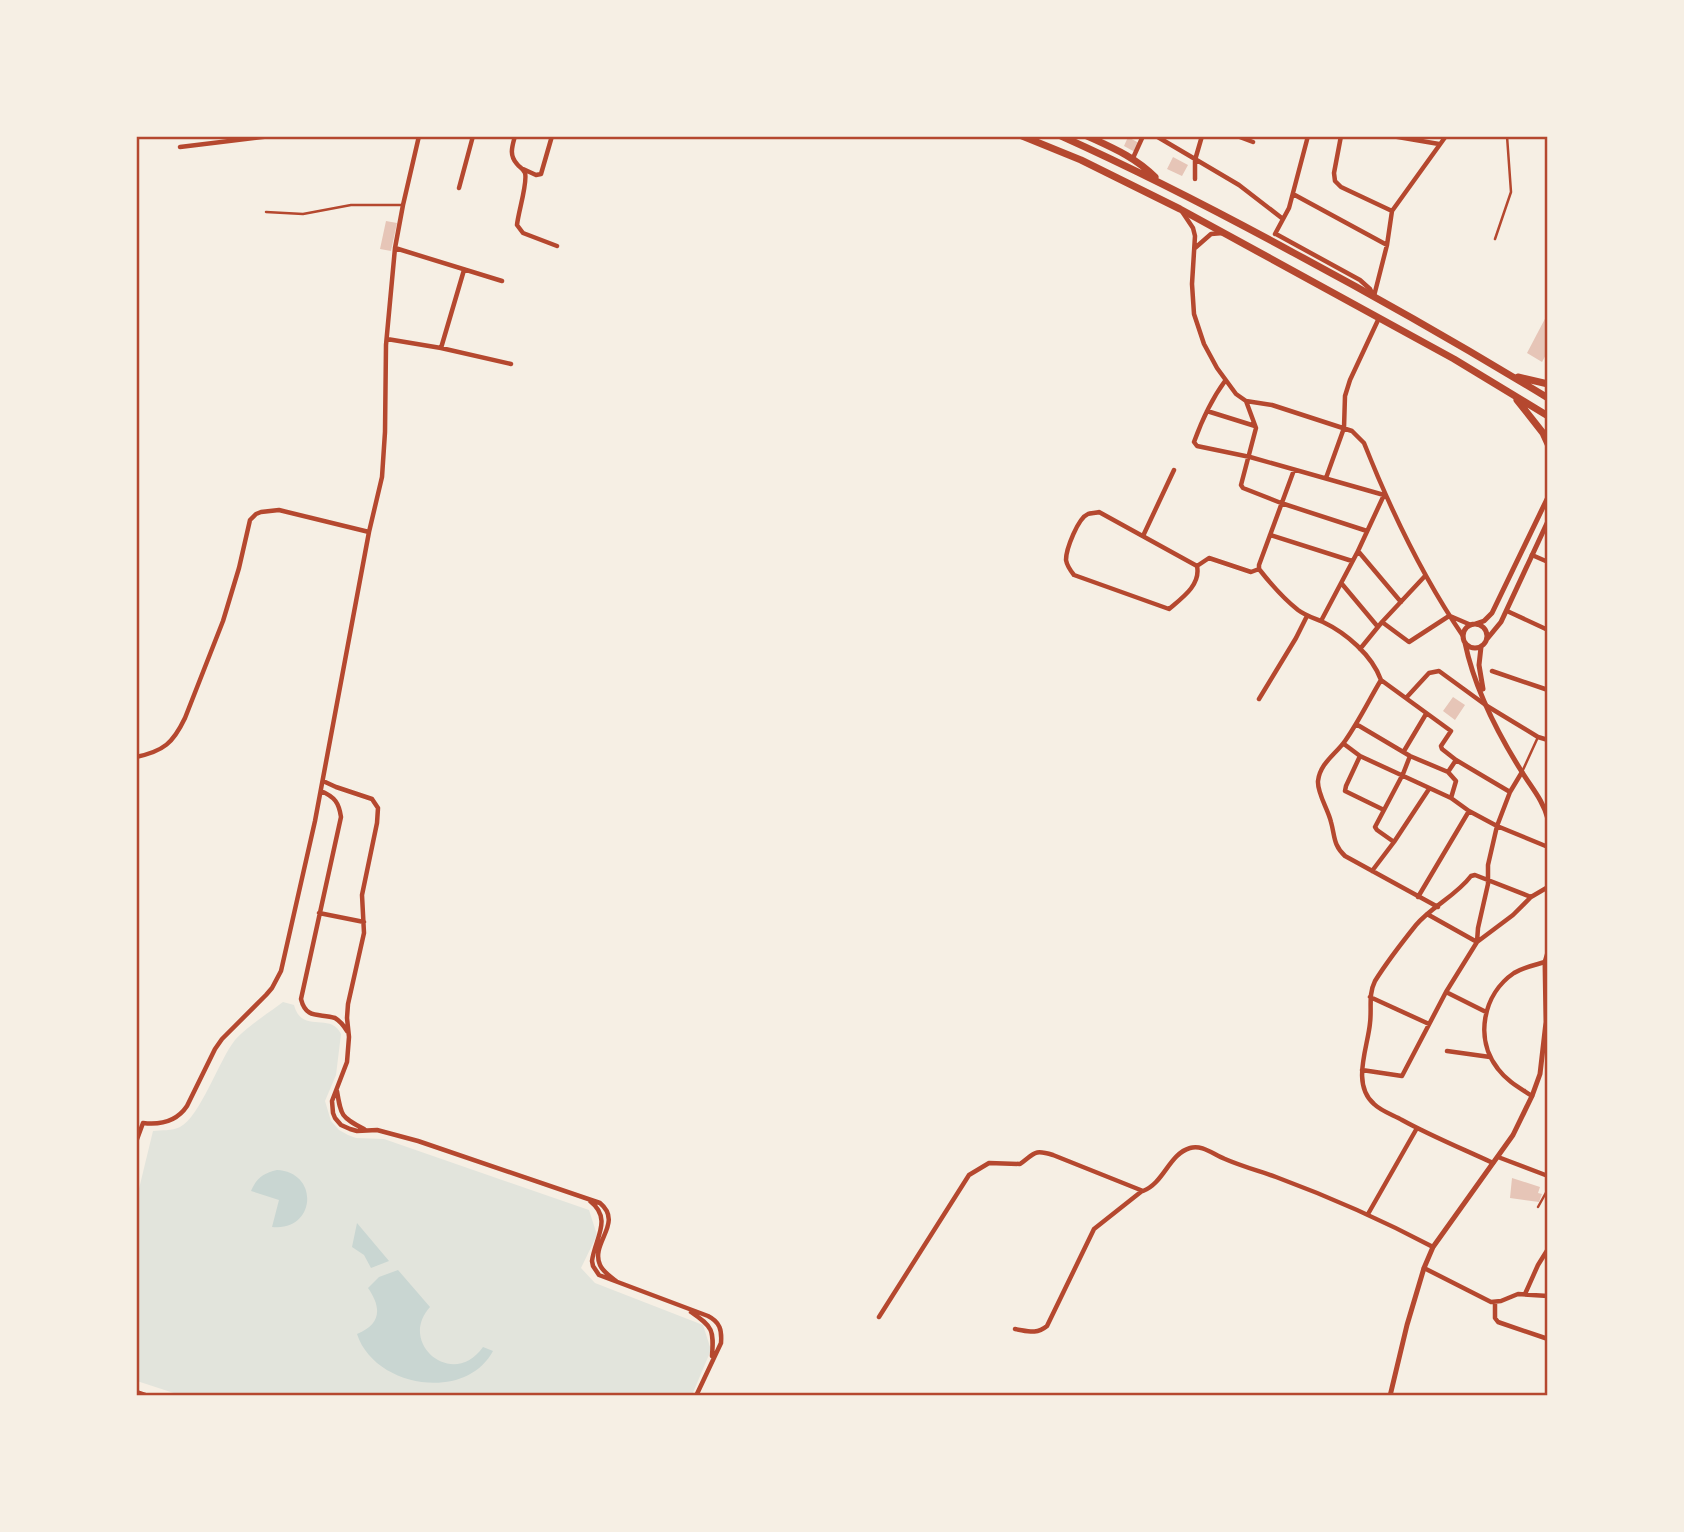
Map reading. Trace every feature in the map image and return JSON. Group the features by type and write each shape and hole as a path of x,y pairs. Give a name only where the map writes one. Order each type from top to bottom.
{"main road":[{"path":"1022,136 1081,160 1180,208 1454,359 1548,416"},
{"path":"1061,136 1274,237 1548,398"},
{"path":"1087,136 1133,158 1161,182"},
{"path":"1506,373 1548,384"},
{"path":"1513,394 1543,433 1548,444"}],"street":[{"path":"180,147 271,136"},
{"path":"136,1142 141,1124 162,1122 182,1114 215,1049 266,995 281,971 321,791 369,532 382,477 387,339 395,248 419,136"},
{"path":"459,188 473,136"},
{"path":"515,136 511,149 516,163 536,175 541,174 552,136"},
{"path":"1133,158 1143,136"},
{"path":"1156,136 1239,185 1283,219"},
{"path":"1195,179 1195,160 1202,136"},
{"path":"1237,136 1253,142"},
{"path":"1274,237 1293,194 1308,136"},
{"path":"1341,136 1335,181 1341,187 1392,211"},
{"path":"1392,136 1439,144"},
{"path":"1374,296 1392,211 1446,136"},
{"path":"523,169 526,178 517,219 519,230 557,247"},
{"path":"1293,194 1387,244"},
{"path":"1180,208 1195,236 1192,273 1194,314 1204,344 1225,381 1246,401 1272,405 1344,428 1352,431 1364,443 1384,495 1425,576 1464,639 1472,648 1481,647"},
{"path":"1195,249 1211,234 1223,233"},
{"path":"395,248 502,281"},
{"path":"442,348 464,270"},
{"path":"1326,478 1344,428 1344,405 1348,388 1378,318"},
{"path":"387,339 511,364"},
{"path":"1225,381 1207,411 1195,444 1384,495"},
{"path":"1246,401 1256,430 1241,485 1243,488 1367,531"},
{"path":"1207,411 1255,426"},
{"path":"1143,536 1174,470"},
{"path":"1294,470 1259,569 1295,608 1340,632 1360,649 1375,667 1381,680 1451,731 1441,747 1456,760 1510,792"},
{"path":"1321,621 1342,584 1384,495"},
{"path":"1548,497 1492,613 1484,621 1465,629 1464,639 1469,661 1487,706 1522,772 1540,799 1548,819"},
{"path":"136,758 167,746 185,718 223,621 250,520 256,514 279,510 369,532"},
{"path":"1100,512 1197,566 1199,573 1191,589 1169,609 1074,575 1066,561 1074,534 1082,519 1089,513 1100,512"},
{"path":"1487,706 1480,673 1481,647 1507,611 1548,521"},
{"path":"1270,535 1352,561"},
{"path":"1358,551 1401,602"},
{"path":"1532,555 1548,562"},
{"path":"1197,566 1209,558 1251,572 1259,569"},
{"path":"1360,649 1425,576"},
{"path":"1342,584 1380,624 1406,641 1412,641 1449,616"},
{"path":"1507,611 1548,630"},
{"path":"1259,699 1307,616"},
{"path":"1449,616 1482,626 1487,632 1487,639"},
{"path":"1406,698 1429,673 1439,671 1487,706 1538,737 1548,740"},
{"path":"1492,671 1546,689 1548,681"},
{"path":"1381,680 1344,744 1320,772 1319,792 1339,851 1438,907"},
{"path":"1404,751 1426,714"},
{"path":"1356,724 1410,756 1448,772 1455,781 1451,798"},
{"path":"1344,744 1360,756 1451,798 1497,826 1548,847"},
{"path":"1360,756 1345,790 1384,810"},
{"path":"1394,842 1375,827 1410,756"},
{"path":"1448,772 1456,760"},
{"path":"1477,942 1489,880 1488,865 1497,826 1510,792 1522,772"},
{"path":"323,780 372,799 378,808 376,834 362,895 363,937 348,1004 346,1068 337,1090 344,1118 365,1130 418,1141 600,1202 608,1213 608,1225 600,1240 598,1256 604,1272 615,1281 708,1315 718,1322 721,1343 696,1395"},
{"path":"1372,871 1429,789"},
{"path":"321,791 337,802 341,817 301,999 303,1007 323,1017 333,1018 343,1014 348,1004"},
{"path":"1418,897 1469,811"},
{"path":"1548,853 1548,874"},
{"path":"1494,1163 1417,1128 1374,1105 1367,1096 1362,1070 1370,1025 1370,997 1374,983 1412,929 1471,876 1475,875 1531,897"},
{"path":"1362,1070 1402,1076 1446,992 1477,942 1513,915 1531,897 1548,887"},
{"path":"319,913 364,922"},
{"path":"1427,914 1477,942"},
{"path":"1390,1395 1407,1325 1433,1247 1513,1135 1540,1074 1547,1022 1545,962 1548,952"},
{"path":"1532,1096 1503,1076 1490,1057 1484,1035 1486,1012 1496,991 1512,974 1522,968 1545,962"},
{"path":"1446,992 1486,1012"},
{"path":"1370,997 1429,1024"},
{"path":"333,1018 342,1024 349,1037"},
{"path":"1447,1051 1490,1057"},
{"path":"1368,1214 1417,1128"},
{"path":"1015,1329 1041,1331 1047,1325 1094,1229 1153,1186 1175,1157 1187,1148 1195,1146 1368,1214 1433,1247"},
{"path":"879,1317 969,1175 989,1163 1020,1164 1037,1152 1053,1155 1143,1191"},
{"path":"1499,1157 1548,1177"},
{"path":"1525,1294 1548,1249"},
{"path":"1424,1268 1495,1302 1511,1295 1548,1296"},
{"path":"1495,1302 1495,1318 1498,1322 1548,1339"},
{"path":"687,1309 708,1325 711,1331 714,1339 712,1361"},
{"path":"136,1392 148,1395"}],"lane":[{"path":"1495,239 1512,187 1507,136"},
{"path":"266,212 303,214 351,205 403,205"},
{"path":"1522,772 1538,737"},
{"path":"1538,1207 1548,1189"}],"shaded area":[{"path":"283,1002 294,1005 303,1019 330,1024 341,1034 336,1075 325,1101 331,1121 339,1130 356,1138 384,1139 589,1210 597,1235 581,1268 595,1283 703,1325 711,1350 692,1395 183,1396 137,1381 137,1197 153,1131 177,1128 187,1121 195,1112 235,1040"},
{"path":"277,1170 291,1173 301,1180 307,1201 304,1212 297,1220 287,1226 272,1227 279,1200 251,1191 261,1177"},
{"path":"357,1223 389,1261 371,1268 364,1255 352,1247"},
{"path":"398,1270 430,1307 422,1321 420,1334 424,1347 433,1357 444,1363 457,1364 471,1359 483,1347 493,1351 480,1367 462,1378 421,1382 400,1376 381,1366 367,1352 357,1334 371,1325 377,1315 376,1302 368,1288 379,1277"}],"building":[{"path":"1128,137 1139,143 1135,152 1124,146"},
{"path":"1173,157 1188,165 1182,176 1167,169"},
{"path":"386,221 397,223 391,251 380,249"},
{"path":"1548,313 1548,351 1542,362 1527,353"},
{"path":"1453,697 1465,705 1455,720 1443,711"},
{"path":"1512,1178 1540,1187 1538,1193 1542,1194 1539,1202 1510,1198"}]}
